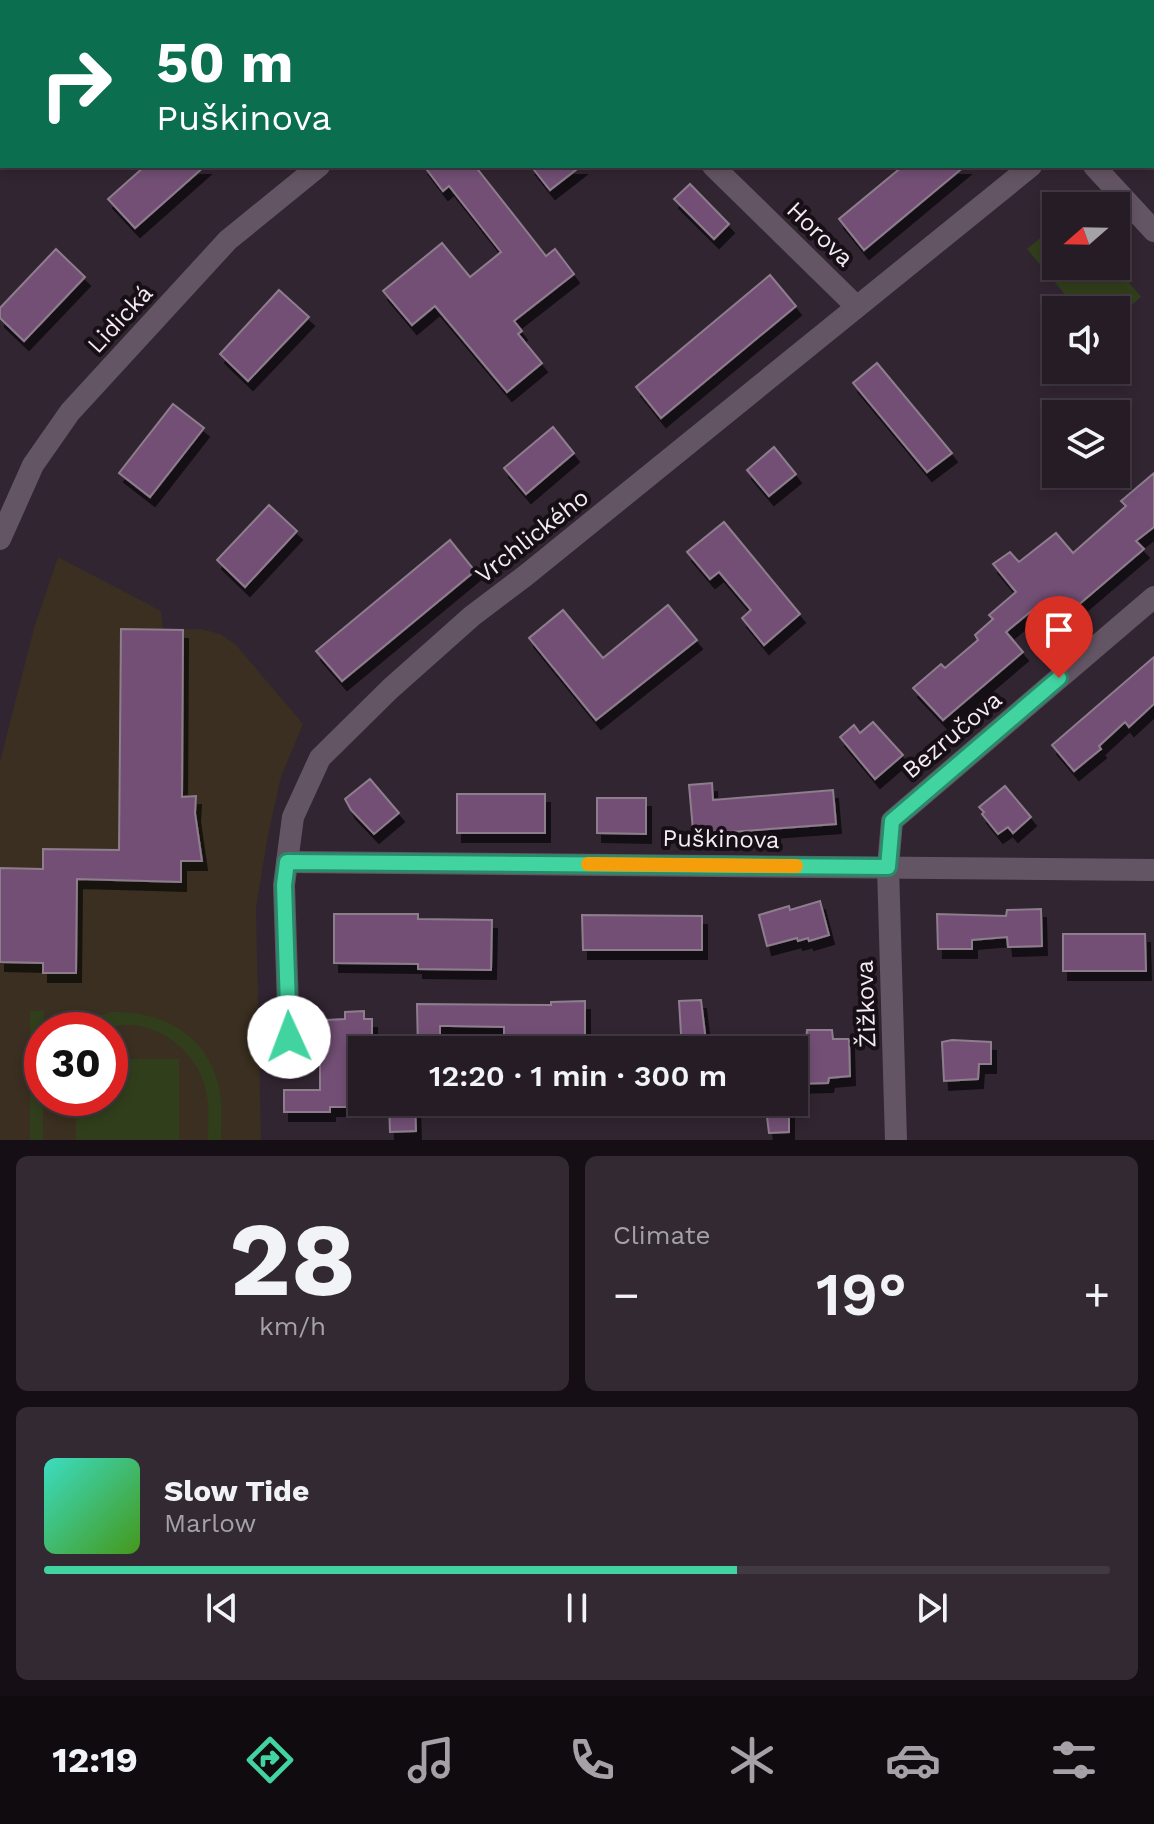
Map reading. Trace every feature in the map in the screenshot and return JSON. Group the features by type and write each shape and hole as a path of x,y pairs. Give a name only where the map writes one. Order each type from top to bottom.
{"street":[{"name":"Lidická","path":"0,539 33,465 70,412 228,240 317,168"},
{"name":"Horova","path":"715,168 856,306"},
{"name":"Vrchlického","path":"290,1068 284,885 293,817 320,758 390,689 472,616 538,566 1028,168"},
{"path":"1096,168 1154,231"},
{"name":"Bezručova","path":"888,867 892,821 1154,597"},
{"name":"Puškinova","path":"287,862 1154,870"},
{"name":"Žižkova","path":"888,867 896,1140"}],"shaded area":[{"path":"58,557 161,611 163,630 201,629 220,634 236,645 303,724 281,777 256,908 261,1140 0,1140 0,762 34,628"}],"green space":[{"path":"1042,237 1042,267 1027,249"},
{"path":"1053,280 1127,280 1141,297 1130,306 1130,296 1066,296"},
{"path":"128,1012 147,1015 178,1028 203,1051 220,1090 221,1140 208,1140 206,1088 193,1061 184,1050 160,1033 128,1025"},
{"path":"128,1059 179,1059 179,1140 76,1140 76,1116 128,1116"},
{"path":"30,1116 43,1116 43,1140 30,1140"}],"building":[{"path":"143,168 203,168 135,228 108,199"},
{"path":"426,168 477,168 546,256 555,249 574,274 514,321 522,331 518,334 542,363 507,392 435,306 412,325 383,291 442,243 470,277 501,252 449,186 443,191"},
{"path":"533,168 578,168 550,190"},
{"path":"901,168 963,168 864,250 839,219"},
{"path":"690,184 729,224 714,239 674,199"},
{"path":"56,249 85,277 24,341 0,318 0,308"},
{"path":"770,275 796,306 661,418 636,387"},
{"path":"279,290 309,317 248,381 220,354"},
{"path":"877,363 952,453 927,472 853,383"},
{"path":"173,404 204,428 150,497 119,473"},
{"path":"553,427 574,453 526,494 504,468"},
{"path":"774,447 796,474 769,496 747,470"},
{"path":"1154,473 1154,527 1136,541 1144,549 1056,624 1046,611 1041,616 1035,608 1006,632 1023,652 943,720 913,688 941,664 945,668 978,640 975,635 993,619 989,615 1016,592 993,564 1010,552 1019,562 1056,533 1073,553 1126,506 1121,501"},
{"path":"269,505 297,531 245,587 217,560"},
{"path":"724,522 800,614 764,645 742,618 751,610 719,572 710,579 687,552"},
{"path":"450,540 475,571 342,681 316,651"},
{"path":"668,605 697,640 596,720 529,638 563,610 603,658"},
{"path":"121,629 183,630 182,797 196,796 195,813 202,861 181,861 181,882 77,879 76,973 43,973 43,963 0,962 0,868 43,869 43,849 119,850"},
{"path":"1154,657 1154,704 1129,727 1125,722 1099,746 1101,749 1074,771 1052,745"},
{"path":"873,722 903,755 875,779 840,737 854,725 860,733"},
{"path":"370,779 399,813 374,834 345,799"},
{"path":"712,783 713,800 833,790 836,824 717,833 706,833 705,829 693,830 689,785"},
{"path":"1005,786 1031,817 1013,833 1008,827 998,834 979,807"},
{"path":"457,794 545,794 545,833 457,833"},
{"path":"597,798 646,798 646,834 597,833"},
{"path":"820,901 829,935 809,941 808,938 798,941 797,938 767,946 759,915"},
{"path":"1041,909 1042,946 1008,947 1007,937 972,940 972,949 938,949 937,914 1006,916 1007,910"},
{"path":"334,914 418,914 418,919 492,920 491,970 418,969 418,964 334,963"},
{"path":"582,915 702,916 702,950 583,950"},
{"path":"1063,934 1145,934 1146,971 1063,971"},
{"path":"701,1000 705,1036 681,1036 679,1001"},
{"path":"585,1001 585,1036 504,1036 504,1027 440,1026 440,1036 418,1036 417,1004 551,1005 551,1002"},
{"path":"364,1011 364,1019 372,1019 372,1036 348,1036 348,1107 330,1107 330,1112 284,1112 284,1090 320,1090 320,1039 326,1038 326,1020 345,1019 345,1012"},
{"path":"807,1030 832,1030 833,1039 849,1039 850,1076 829,1078 828,1083 808,1084"},
{"path":"942,1042 991,1042 991,1064 979,1064 978,1079 944,1081"},
{"path":"389,1116 415,1116 416,1131 390,1132"},
{"path":"767,1116 789,1116 789,1132 769,1133"}],"slow traffic":[{"path":"588,864 796,866"}],"route":[{"path":"289,1037 284,885 287,862 888,867 892,821 1059,678"}]}
